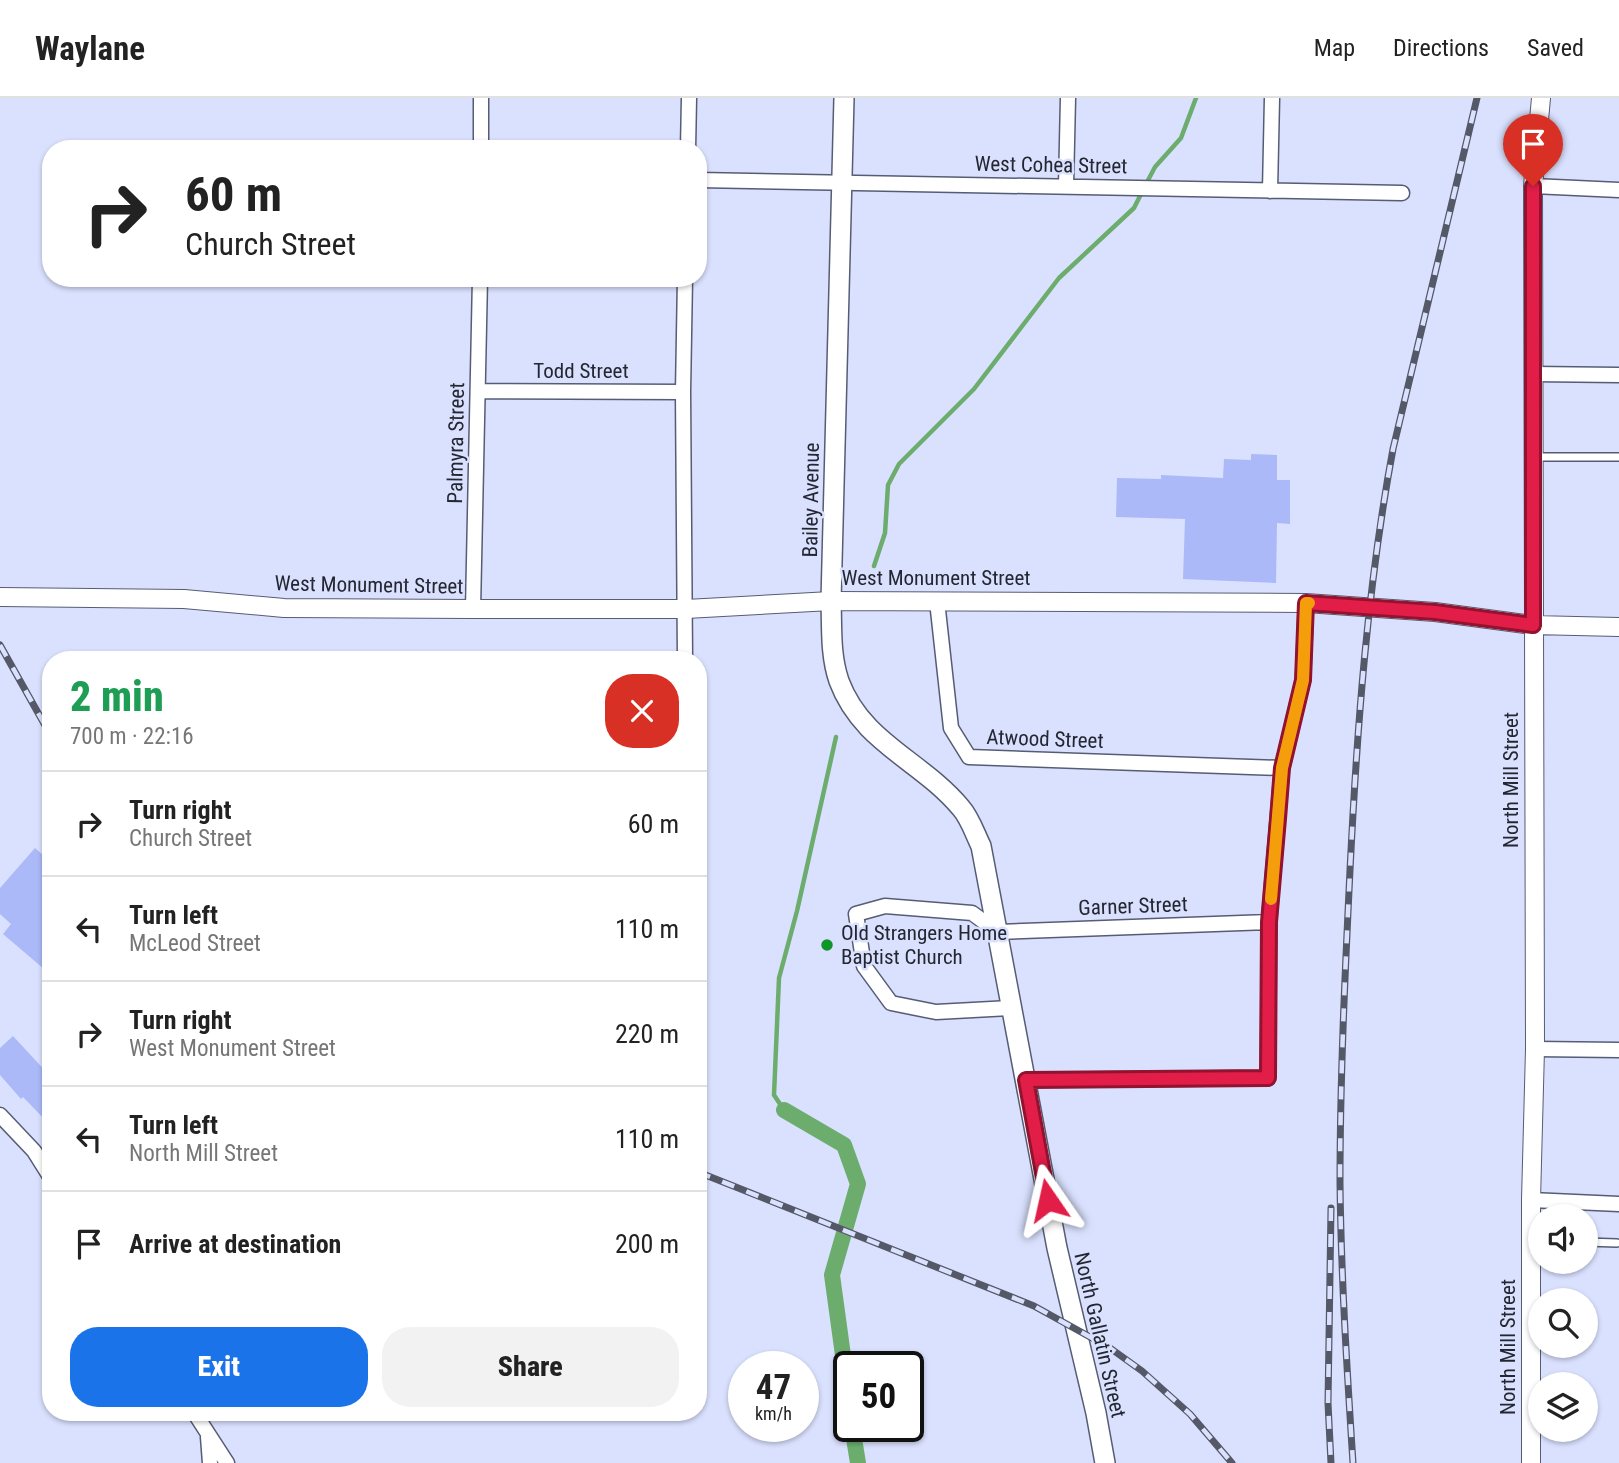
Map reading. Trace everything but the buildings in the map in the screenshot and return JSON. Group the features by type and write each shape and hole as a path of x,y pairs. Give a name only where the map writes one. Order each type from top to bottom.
{"main road":[{"name":"Bailey Avenue","path":"844,98 832,650 839,679 849,702 873,734 889,749 922,771 963,810 981,846"},
{"name":"North Gallatin Street","path":"981,846 1056,1248 1096,1413 1105,1463"}],"street":[{"path":"481,98 481,140"},
{"path":"688,140 689,98"},
{"path":"1066,186 1068,98"},
{"path":"1270,191 1272,98"},
{"name":"North Mill Street","path":"1531,1204 1535,1049 1533,186 1541,98"},
{"name":"West Cohea Street","path":"707,180 1402,193"},
{"path":"1533,186 1619,190"},
{"name":"Palmyra Street","path":"473,609 480,287"},
{"path":"685,287 685,651"},
{"path":"1533,374 1619,375"},
{"name":"Todd Street","path":"479,391 683,392"},
{"name":"West Monument Street","path":"0,597 184,599 284,608 473,609 686,608 831,601 1306,603 1435,612 1533,625 1619,627"},
{"name":"Atwood Street","path":"937,601 951,728 969,757 1282,768"},
{"path":"1026,1080 1268,1078 1269,922 1282,768 1303,680 1306,603"},
{"path":"998,932 972,913 885,906 856,914 864,966 891,1003 936,1012 1010,1008"},
{"name":"Garner Street","path":"998,932 1269,922"},
{"path":"1535,1049 1619,1050"},
{"path":"0,1115 34,1150 42,1163"},
{"path":"1531,1200 1619,1204"},
{"name":"North Mill Street","path":"1531,1463 1534,1274"},
{"path":"199,1421 227,1463"},
{"path":"208,1436 211,1463"}],"lane":[{"path":"1533,457 1619,457"},
{"path":"1598,1242 1617,1243"}],"waterway":[{"path":"1146,184 1155,167 1181,138 1196,98"},
{"path":"874,566 885,533 888,485 899,464 974,389 1059,278 1134,208 1142,192"},
{"path":"784,1110 774,1095 779,978 836,737"},
{"path":"784,1110 844,1145 858,1184 832,1275 842,1351"},
{"path":"855,1442 858,1463"}],"railway":[{"path":"1353,1463 1343,1288 1340,1144 1350,870 1364,659 1376,554 1393,449 1477,98"},
{"path":"0,645 42,720"},
{"path":"707,1176 1034,1306 1110,1348 1142,1371 1190,1414 1232,1463"},
{"path":"1331,1208 1328,1403 1331,1463"}],"slow traffic":[{"path":"1271,899 1282,768 1303,680 1306,603 1309,603"}],"place":[{"name":"Old Strangers Home Baptist Church","path":"827,945"}],"route":[{"path":"1048,1200 1026,1080 1268,1078 1269,922 1282,768 1303,680 1306,603 1435,612 1533,625 1533,186"}]}
